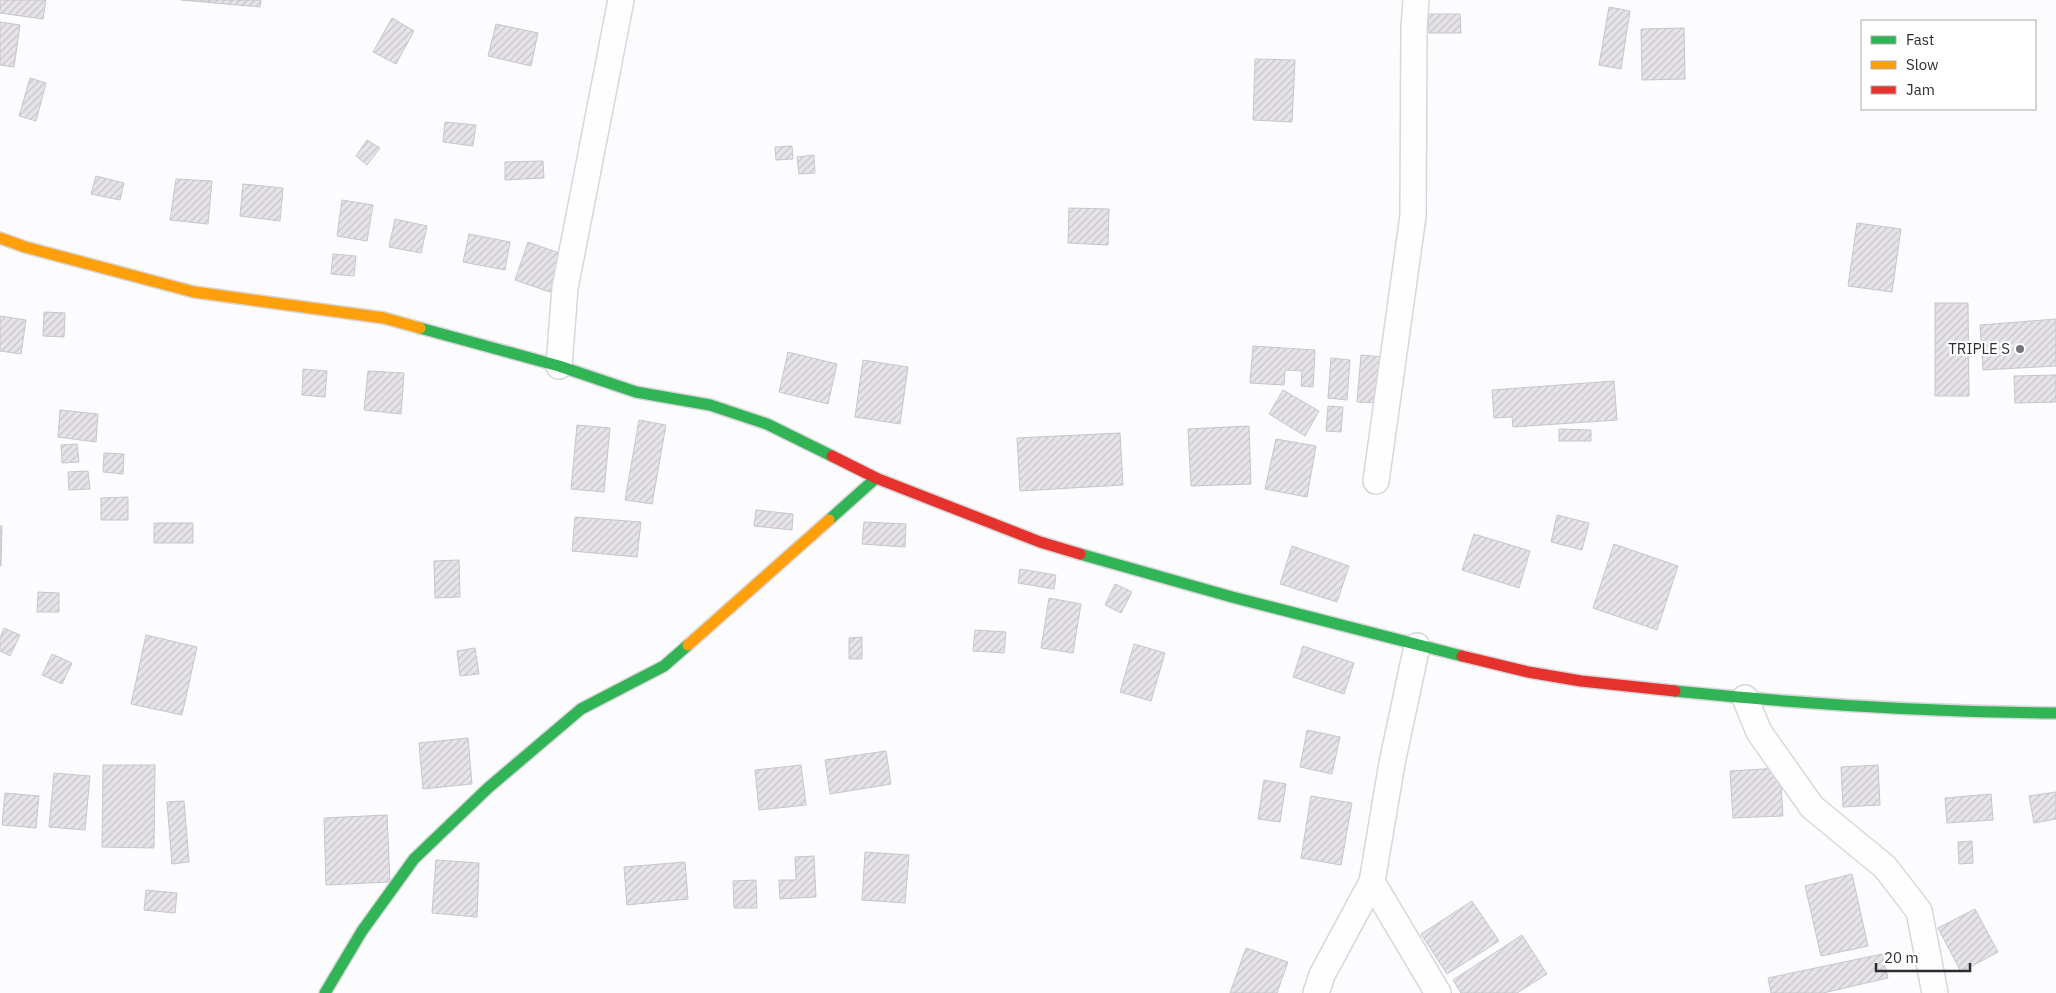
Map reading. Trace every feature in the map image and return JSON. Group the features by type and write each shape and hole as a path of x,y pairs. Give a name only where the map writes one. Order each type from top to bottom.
{"street":[{"path":"559,366 565,288 621,0"},
{"path":"1376,481 1413,216 1414,28 1416,0"},
{"path":"0,238 25,247 194,292 384,318 559,366 636,392 710,405 766,424 876,478 1040,542 1232,597 1417,646 1528,672 1582,681 1745,698 1954,712 2056,713"},
{"path":"325,993 362,931 414,859 488,788 535,746 581,709 664,666 876,478"},
{"path":"1316,993 1322,975 1372,882 1392,763 1417,646"},
{"path":"1745,698 1759,732 1812,807 1885,867 1919,911 1935,993"},
{"path":"1372,882 1438,993"}],"building":[{"path":"0,0 46,0 43,19 0,13"},
{"path":"181,0 261,0 260,7"},
{"path":"1609,7 1630,11 1621,69 1599,65"},
{"path":"1428,14 1460,14 1461,33 1429,33"},
{"path":"392,18 414,31 396,64 373,52"},
{"path":"0,22 20,25 14,67 0,65"},
{"path":"496,24 538,33 531,66 488,56"},
{"path":"1684,28 1685,79 1642,80 1641,29"},
{"path":"1255,59 1295,60 1292,122 1253,120"},
{"path":"30,78 46,83 36,121 19,116"},
{"path":"445,122 476,125 473,146 443,142"},
{"path":"367,140 380,148 367,165 356,156"},
{"path":"792,146 793,159 776,160 775,147"},
{"path":"814,155 815,173 799,174 797,157"},
{"path":"543,161 544,178 505,180 505,162"},
{"path":"96,176 124,183 120,200 91,194"},
{"path":"176,179 212,181 208,224 170,220"},
{"path":"243,184 283,188 280,221 240,216"},
{"path":"342,200 373,205 367,241 337,236"},
{"path":"1069,208 1109,209 1108,245 1068,243"},
{"path":"395,219 427,226 421,253 389,247"},
{"path":"1857,223 1901,229 1892,292 1848,286"},
{"path":"469,234 510,242 505,270 463,262"},
{"path":"528,242 562,254 550,292 515,280"},
{"path":"333,254 356,256 354,276 331,274"},
{"path":"1935,303 1968,303 1969,396 1935,396"},
{"path":"44,312 65,313 64,337 43,336"},
{"path":"0,316 26,320 21,354 0,351"},
{"path":"2056,319 2056,366 1983,370 1980,325"},
{"path":"1253,346 1315,350 1313,387 1301,386 1302,371 1285,370 1284,385 1250,383"},
{"path":"788,352 837,364 828,404 779,392"},
{"path":"1361,355 1383,357 1380,403 1357,402"},
{"path":"1331,358 1350,360 1347,400 1328,398"},
{"path":"863,360 908,367 900,424 855,417"},
{"path":"303,369 327,371 325,397 302,395"},
{"path":"368,371 404,373 401,414 364,410"},
{"path":"2056,375 2056,402 2015,403 2014,376"},
{"path":"1614,381 1617,420 1513,427 1512,417 1494,418 1492,390"},
{"path":"1283,390 1319,411 1305,436 1269,414"},
{"path":"1328,406 1343,407 1341,432 1326,431"},
{"path":"60,410 98,414 96,442 58,437"},
{"path":"639,420 666,425 652,504 625,500"},
{"path":"577,425 610,428 604,492 571,489"},
{"path":"1249,426 1251,484 1191,486 1188,429"},
{"path":"1559,429 1591,430 1591,441 1559,441"},
{"path":"1120,433 1123,485 1020,491 1017,438"},
{"path":"1276,439 1316,446 1307,497 1265,489"},
{"path":"77,444 79,462 62,463 61,445"},
{"path":"104,453 124,454 123,474 103,472"},
{"path":"88,471 90,489 69,490 68,472"},
{"path":"128,497 128,520 101,520 101,498"},
{"path":"756,510 793,514 792,530 754,526"},
{"path":"1557,515 1589,523 1582,550 1551,542"},
{"path":"575,517 641,522 637,557 572,551"},
{"path":"864,522 906,524 905,547 862,544"},
{"path":"154,523 193,523 193,543 154,543"},
{"path":"0,526 2,526 1,566 0,566"},
{"path":"1474,534 1530,551 1519,588 1462,570"},
{"path":"1614,544 1678,566 1657,630 1593,608"},
{"path":"1292,546 1349,566 1337,602 1280,584"},
{"path":"459,560 460,597 435,598 434,561"},
{"path":"1020,569 1056,575 1054,589 1018,583"},
{"path":"1115,584 1132,592 1121,613 1105,605"},
{"path":"38,592 59,593 59,612 37,612"},
{"path":"1049,598 1081,604 1073,653 1041,648"},
{"path":"4,628 20,635 10,656 0,651 0,638"},
{"path":"975,630 1006,632 1004,653 973,651"},
{"path":"146,635 197,647 182,715 131,704"},
{"path":"862,637 862,659 849,659 849,638"},
{"path":"1134,644 1165,653 1151,701 1120,692"},
{"path":"1303,646 1354,663 1344,694 1293,677"},
{"path":"475,648 479,674 460,676 457,651"},
{"path":"52,654 72,663 62,684 42,675"},
{"path":"1307,730 1340,737 1332,774 1300,767"},
{"path":"468,738 472,784 423,789 419,743"},
{"path":"886,751 891,784 830,794 825,760"},
{"path":"103,765 155,765 154,848 102,847"},
{"path":"801,765 806,805 759,810 755,770"},
{"path":"1878,765 1880,805 1843,807 1841,767"},
{"path":"1780,768 1783,816 1733,818 1730,771"},
{"path":"54,773 90,776 85,830 49,827"},
{"path":"1264,780 1286,784 1280,822 1258,819"},
{"path":"2056,792 2056,819 2034,823 2029,796"},
{"path":"5,793 39,796 36,828 2,825"},
{"path":"1991,794 1993,820 1947,823 1945,798"},
{"path":"1311,796 1352,803 1341,865 1301,858"},
{"path":"184,801 189,862 172,864 167,802"},
{"path":"387,815 390,882 326,885 324,818"},
{"path":"1972,841 1973,863 1959,864 1958,842"},
{"path":"865,852 909,855 905,903 862,900"},
{"path":"814,856 816,897 780,899 779,880 796,880 795,857"},
{"path":"436,860 479,863 477,917 432,913"},
{"path":"685,862 688,899 627,905 624,867"},
{"path":"1852,874 1868,946 1821,956 1805,886"},
{"path":"756,880 757,908 734,908 733,881"},
{"path":"146,890 177,893 175,913 144,910"},
{"path":"1472,901 1499,941 1447,974 1421,934"},
{"path":"1975,909 1998,952 1961,972 1938,928"},
{"path":"1522,935 1547,974 1517,993 1461,993 1453,980"},
{"path":"1246,948 1288,962 1277,993 1230,993"},
{"path":"1882,954 1888,978 1823,993 1771,993 1768,978"}],"traffic: fast":[{"path":"420,328 559,366 636,392 710,405 767,424 832,456"},
{"path":"829,520 876,478"},
{"path":"1080,554 1232,597 1462,656"},
{"path":"325,993 362,931 414,859 488,788 581,709 664,666 688,645"},
{"path":"1675,691 1865,706 2056,713"}],"traffic: slow":[{"path":"0,238 25,247 194,292 384,318 420,328"},
{"path":"688,645 829,520"}],"traffic: jam":[{"path":"832,456 876,478 1040,542 1080,554"},
{"path":"1462,656 1528,672 1581,681 1675,691"}],"place":[{"name":"TRIPLE S","path":"2020,349"}]}
